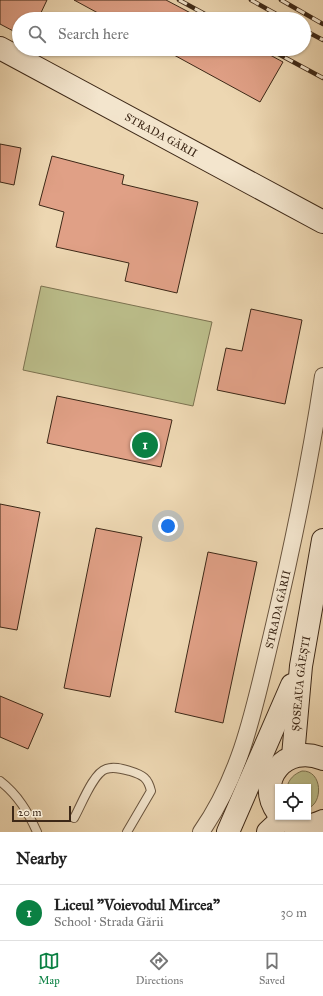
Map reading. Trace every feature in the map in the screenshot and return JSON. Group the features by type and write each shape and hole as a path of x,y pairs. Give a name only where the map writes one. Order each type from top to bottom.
{"main road":[{"name":"STRADA GĂRII","path":"0,48 12,54"},
{"name":"STRADA GĂRII","path":"15,56 323,222"},
{"name":"ȘOSEAUA GĂEȘTI","path":"294,756 301,666 323,540"},
{"path":"228,832 301,666"},
{"path":"275,810 270,791 271,780 282,763 294,756 311,754 323,759"},
{"path":"238,832 270,791"},
{"path":"278,820 294,824 318,825"}],"street":[{"name":"STRADA GĂRII","path":"201,832 213,814 231,779 243,749 252,720 287,570 303,493 323,376"}],"lane":[{"path":"74,818 97,776 106,769 119,768 139,774 149,782 151,791 127,832"},
{"path":"0,781 11,789 28,811 37,832"}],"green space":[{"path":"41,286 212,322 193,406 23,370"},
{"path":"302,771 309,772 317,781 318,794 316,800 311,806 311,784 288,784 292,777"}],"building":[{"path":"0,0 47,0 41,12 12,12 12,30 0,24"},
{"path":"74,0 166,0 189,12 96,12"},
{"path":"176,56 272,56 283,62 260,102"},
{"path":"0,144 21,148 14,185 0,182"},
{"path":"52,156 124,175 122,184 198,202 177,293 125,281 129,263 56,247 64,212 39,205"},
{"path":"251,309 302,320 285,404 217,390 226,348 242,351"},
{"path":"57,396 172,420 161,467 47,443"},
{"path":"0,504 40,512 17,630 0,627"},
{"path":"96,528 142,537 110,697 64,688"},
{"path":"208,552 257,562 223,723 175,712"},
{"path":"0,696 43,714 28,749 0,737"}],"railway":[{"path":"179,0 201,12"},
{"path":"251,0 272,12"},
{"path":"281,0 302,12"},
{"path":"311,17 323,24"},
{"path":"311,34 323,40"},
{"path":"282,56 323,78"}],"place":[{"name":"Liceul \"Voievodul Mircea\"","path":"145,445"}]}
